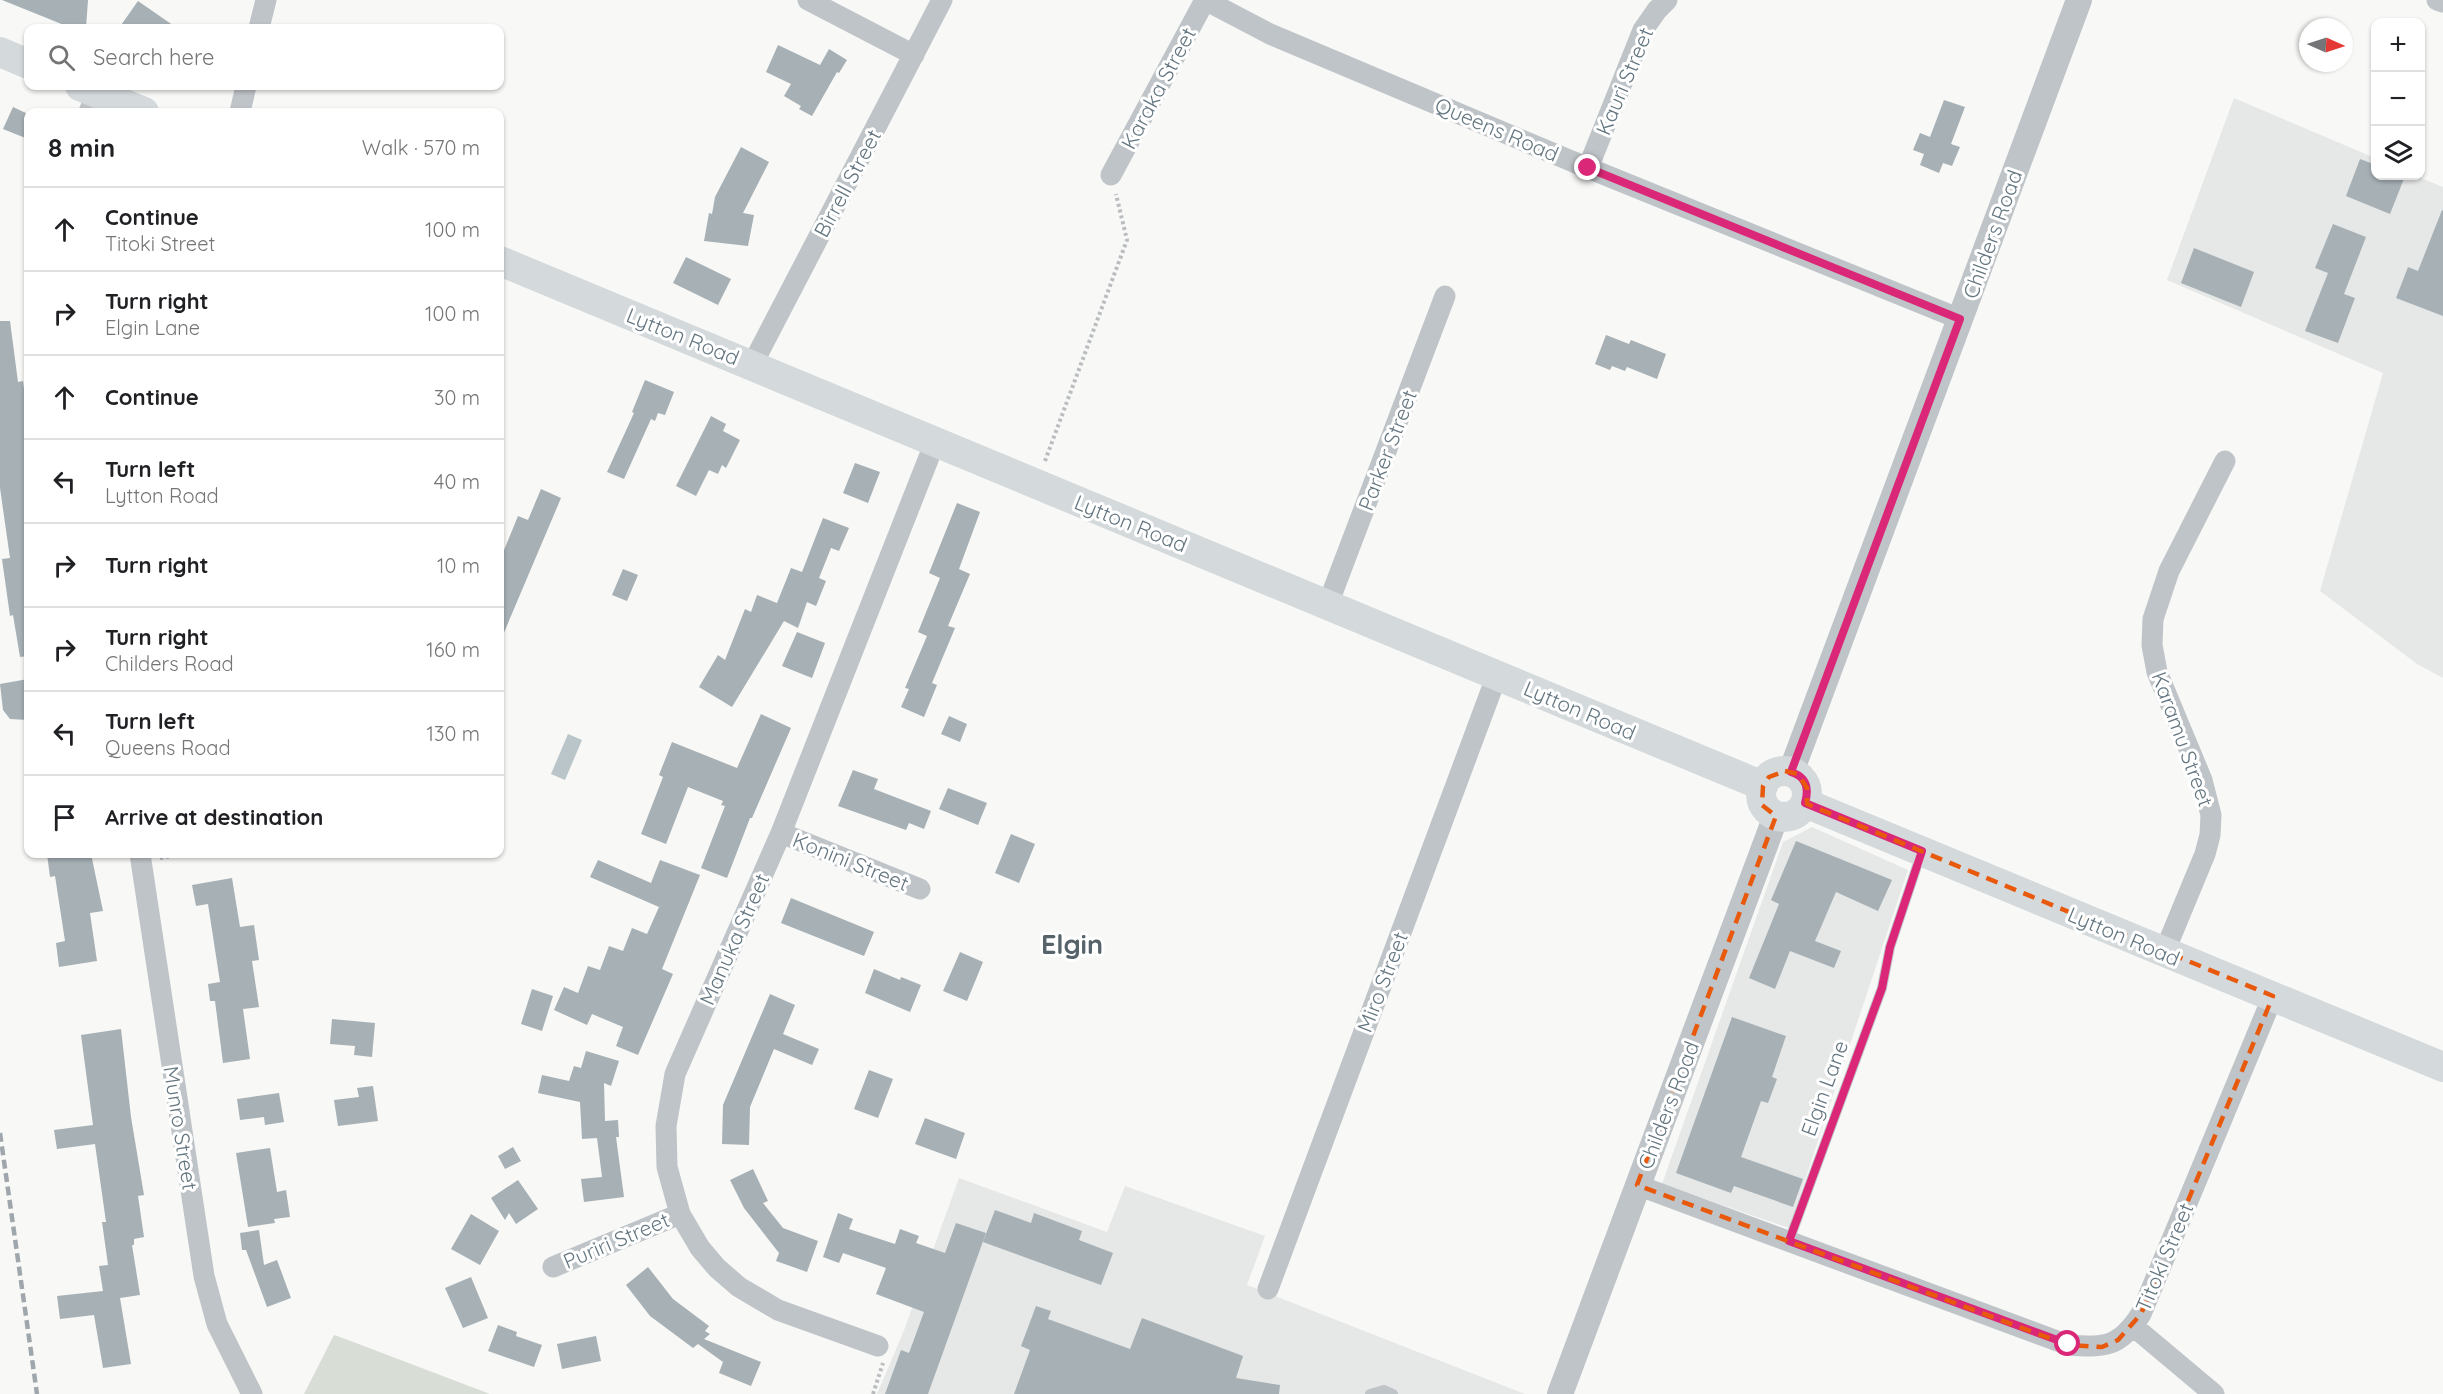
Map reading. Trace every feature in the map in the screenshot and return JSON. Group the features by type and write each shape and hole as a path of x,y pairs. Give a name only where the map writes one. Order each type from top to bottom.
{"main road":[{"path":"0,52 24,62"},
{"path":"89,97 129,108"},
{"name":"Lytton Road","path":"504,263 1763,786"},
{"path":"1778,772 1791,772 1804,779 1808,788 1805,803 1788,817 1776,816 1762,805 1763,786 1769,777 1778,772"},
{"name":"Lytton Road","path":"1805,803 2443,1067"}],"street":[{"path":"260,24 266,0"},
{"path":"808,0 914,55"},
{"name":"Birrell Street","path":"752,365 942,0"},
{"name":"Queens Road","path":"1205,0 1270,34 1588,168 1960,319"},
{"name":"Karaka Street","path":"1111,175 1205,0"},
{"name":"Kauri Street","path":"1588,168 1643,30 1667,0"},
{"name":"Childers Road","path":"1791,772 2079,0"},
{"path":"2437,0 2443,2"},
{"path":"241,108 245,90"},
{"name":"Parker Street","path":"1328,604 1445,296"},
{"name":"Manuka Street","path":"878,1346 778,1310 739,1287 717,1268 700,1248 680,1214 667,1167 666,1126 675,1074 781,833 935,441"},
{"name":"Karamu Street","path":"2164,953 2205,855 2210,835 2211,815 2202,780 2157,672 2152,645 2153,619 2159,595 2169,571 2225,461"},
{"name":"Miro Street","path":"1268,1289 1497,675"},
{"name":"Childers Road","path":"1560,1394 1776,816"},
{"name":"Konini Street","path":"781,833 920,889"},
{"name":"Munro Street","path":"141,858 204,1276 216,1324 252,1394"},
{"name":"Titoki Street","path":"1638,1185 2068,1344 2102,1347 2118,1340 2133,1326 2141,1314 2273,996"},
{"name":"Puriri Street","path":"553,1267 680,1214"},
{"path":"2133,1326 2214,1394"}],"lane":[{"name":"Elgin Lane","path":"1789,1241 1882,988 1890,947 1922,851"},
{"path":"1371,1394 1384,1389 1393,1394"}],"path":[{"path":"1036,484 1127,240 1111,175"},
{"path":"873,1394 882,1369 884,1355 878,1346"}],"highlighted area":[{"path":"1785,771 1798,774 1807,788 1807,804 2273,996 2141,1314 2118,1340 2102,1347 2068,1345 1637,1185 1776,816 1762,805 1763,786 1769,777"}],"shaded area":[{"path":"2234,98 2371,156 2371,180 2425,180 2443,187 2443,678 2417,664 2320,591 2383,373 2167,280"},
{"path":"568,734 582,740 565,780 551,774"},
{"path":"1812,827 1908,870 1789,1228 1662,1184 1783,842"},
{"path":"959,1178 1107,1232 1125,1186 1265,1236 1247,1285 1525,1394 877,1394 903,1333"},
{"path":"334,1335 348,1340 490,1394 304,1394"}],"building":[{"path":"2,0 88,0 86,24 62,24"},
{"path":"138,1 171,24 122,24"},
{"path":"778,45 820,65 829,49 847,60 839,73 837,72 812,116 799,109 801,106 784,96 791,84 766,72"},
{"path":"1944,100 1965,107 1951,144 1960,147 1952,166 1943,163 1939,173 1920,165 1924,154 1913,150 1920,133 1930,137"},
{"path":"13,107 24,112 24,137 3,129"},
{"path":"741,147 769,162 743,213 754,215 748,246 704,241 709,213 712,214 715,197"},
{"path":"2360,159 2371,163 2371,180 2403,180 2390,214 2346,196"},
{"path":"2442,210 2443,316 2396,298 2408,267 2418,271"},
{"path":"2333,224 2366,237 2344,294 2355,298 2338,343 2305,331 2328,273 2315,268"},
{"path":"2194,248 2254,272 2241,307 2181,283"},
{"path":"686,257 731,279 718,305 673,283"},
{"path":"0,321 10,321 18,382 23,381 24,389 24,656 20,657 13,615 10,616 2,559 10,558 0,488"},
{"path":"1606,335 1629,344 1631,340 1666,354 1657,379 1627,367 1625,371 1612,366 1610,370 1595,364"},
{"path":"645,380 674,392 665,415 658,413 655,421 651,419 624,479 607,472 634,413 632,412"},
{"path":"711,416 726,424 723,431 740,440 726,468 722,465 718,474 709,470 696,496 676,486"},
{"path":"855,463 880,472 868,503 843,493"},
{"path":"541,489 561,498 504,633 504,550 518,516 528,520"},
{"path":"957,503 980,512 959,569 970,574 948,626 955,628 932,683 937,685 924,717 901,707 909,689 905,688 927,636 918,632 940,578 929,573"},
{"path":"823,518 849,528 839,551 831,548 819,578 826,581 816,606 807,602 798,628 784,621 732,707 699,687 718,655 725,660 745,609 751,612 757,595 777,603 791,568 802,572"},
{"path":"623,569 638,575 627,601 612,595"},
{"path":"797,632 825,643 812,678 782,666"},
{"path":"24,680 24,720 10,719 3,710 0,684"},
{"path":"761,714 791,728 752,818 750,818 727,878 701,868 725,806 721,805 723,801 688,787 666,844 641,834 663,777 659,775 672,742 737,768"},
{"path":"949,716 967,724 960,742 941,734"},
{"path":"853,770 878,779 874,789 931,811 924,829 909,823 906,830 838,806"},
{"path":"948,788 987,803 978,825 939,809"},
{"path":"1011,834 1035,844 1019,883 995,873"},
{"path":"1796,841 1892,880 1878,911 1836,892 1815,941 1841,951 1834,968 1790,951 1775,989 1749,978 1779,904 1771,900"},
{"path":"48,858 92,858 103,911 90,913 97,961 59,967 56,943 65,941 55,876 50,877"},
{"path":"598,860 651,883 660,860 700,875 662,969 673,974 638,1055 616,1046 623,1027 592,1014 587,1025 554,1010 564,987 578,993 588,966 600,970 609,946 623,951 632,928 647,934 659,907 590,877"},
{"path":"232,878 240,927 254,925 259,960 252,961 259,1007 243,1009 250,1059 223,1063 215,1001 210,1001 208,984 220,982 208,904 196,906 192,885"},
{"path":"791,898 874,932 864,956 781,923"},
{"path":"960,952 983,962 967,1001 943,991"},
{"path":"874,969 900,980 901,977 921,985 910,1012 865,993"},
{"path":"532,989 553,996 542,1031 521,1024"},
{"path":"770,994 795,1005 783,1034 819,1049 812,1065 774,1049 750,1107 749,1145 722,1144 723,1105"},
{"path":"1732,1017 1786,1036 1772,1077 1777,1079 1768,1103 1761,1101 1741,1157 1803,1179 1793,1207 1734,1186 1731,1193 1676,1173"},
{"path":"332,1019 375,1023 372,1057 354,1055 355,1046 330,1044"},
{"path":"121,1029 131,1117 144,1195 138,1196 144,1237 134,1239 134,1245 132,1245 140,1295 120,1298 131,1364 103,1368 94,1315 60,1319 57,1296 103,1291 99,1266 108,1265 102,1222 106,1222 95,1144 57,1149 54,1130 93,1125 81,1035"},
{"path":"586,1051 619,1061 611,1086 604,1083 605,1121 618,1120 619,1137 616,1137 624,1197 584,1202 581,1179 602,1177 597,1138 582,1139 580,1102 538,1093 542,1075 569,1081 574,1066 581,1068"},
{"path":"869,1070 893,1079 878,1118 854,1109"},
{"path":"373,1086 378,1121 338,1126 334,1100 359,1097 357,1088"},
{"path":"279,1093 284,1122 265,1125 264,1117 240,1120 237,1099"},
{"path":"925,1118 965,1133 956,1159 915,1144"},
{"path":"513,1147 521,1161 505,1169 498,1156"},
{"path":"270,1148 277,1192 286,1190 290,1217 274,1219 275,1223 248,1227 236,1153"},
{"path":"753,1169 768,1201 763,1203 783,1228 818,1241 807,1272 776,1261 779,1253 744,1208 730,1180"},
{"path":"518,1180 538,1209 516,1224 509,1213 505,1220 491,1198"},
{"path":"995,1210 1031,1223 1034,1213 1082,1231 1079,1240 1113,1253 1101,1285 983,1242"},
{"path":"838,1213 853,1219 849,1229 895,1244 900,1229 919,1236 916,1243 945,1253 956,1223 986,1233 928,1394 885,1394 901,1350 909,1353 924,1312 876,1294 886,1268 843,1253 839,1263 823,1257"},
{"path":"471,1214 499,1231 480,1265 451,1249"},
{"path":"259,1230 264,1265 277,1260 291,1298 267,1307 246,1250 242,1250 240,1233"},
{"path":"648,1267 673,1299 709,1326 705,1331 710,1334 704,1339 761,1362 751,1386 719,1373 723,1362 698,1344 693,1348 650,1316 626,1285"},
{"path":"471,1277 488,1318 463,1328 445,1288"},
{"path":"1036,1306 1051,1311 1048,1319 1130,1349 1142,1318 1243,1356 1236,1378 1280,1385 1279,1394 1014,1394 1030,1350 1021,1346"},
{"path":"498,1325 517,1332 516,1336 542,1345 534,1367 488,1351"},
{"path":"596,1336 601,1361 562,1369 557,1344"}],"railway":[{"path":"0,1133 37,1394"}],"district":[{"name":"Elgin","path":"1072,944"}],"route":[{"path":"1588,168 1960,319 1791,772 1804,779 1808,788 1805,803 1922,851 1890,947 1882,988 1789,1241 2068,1344"}]}
